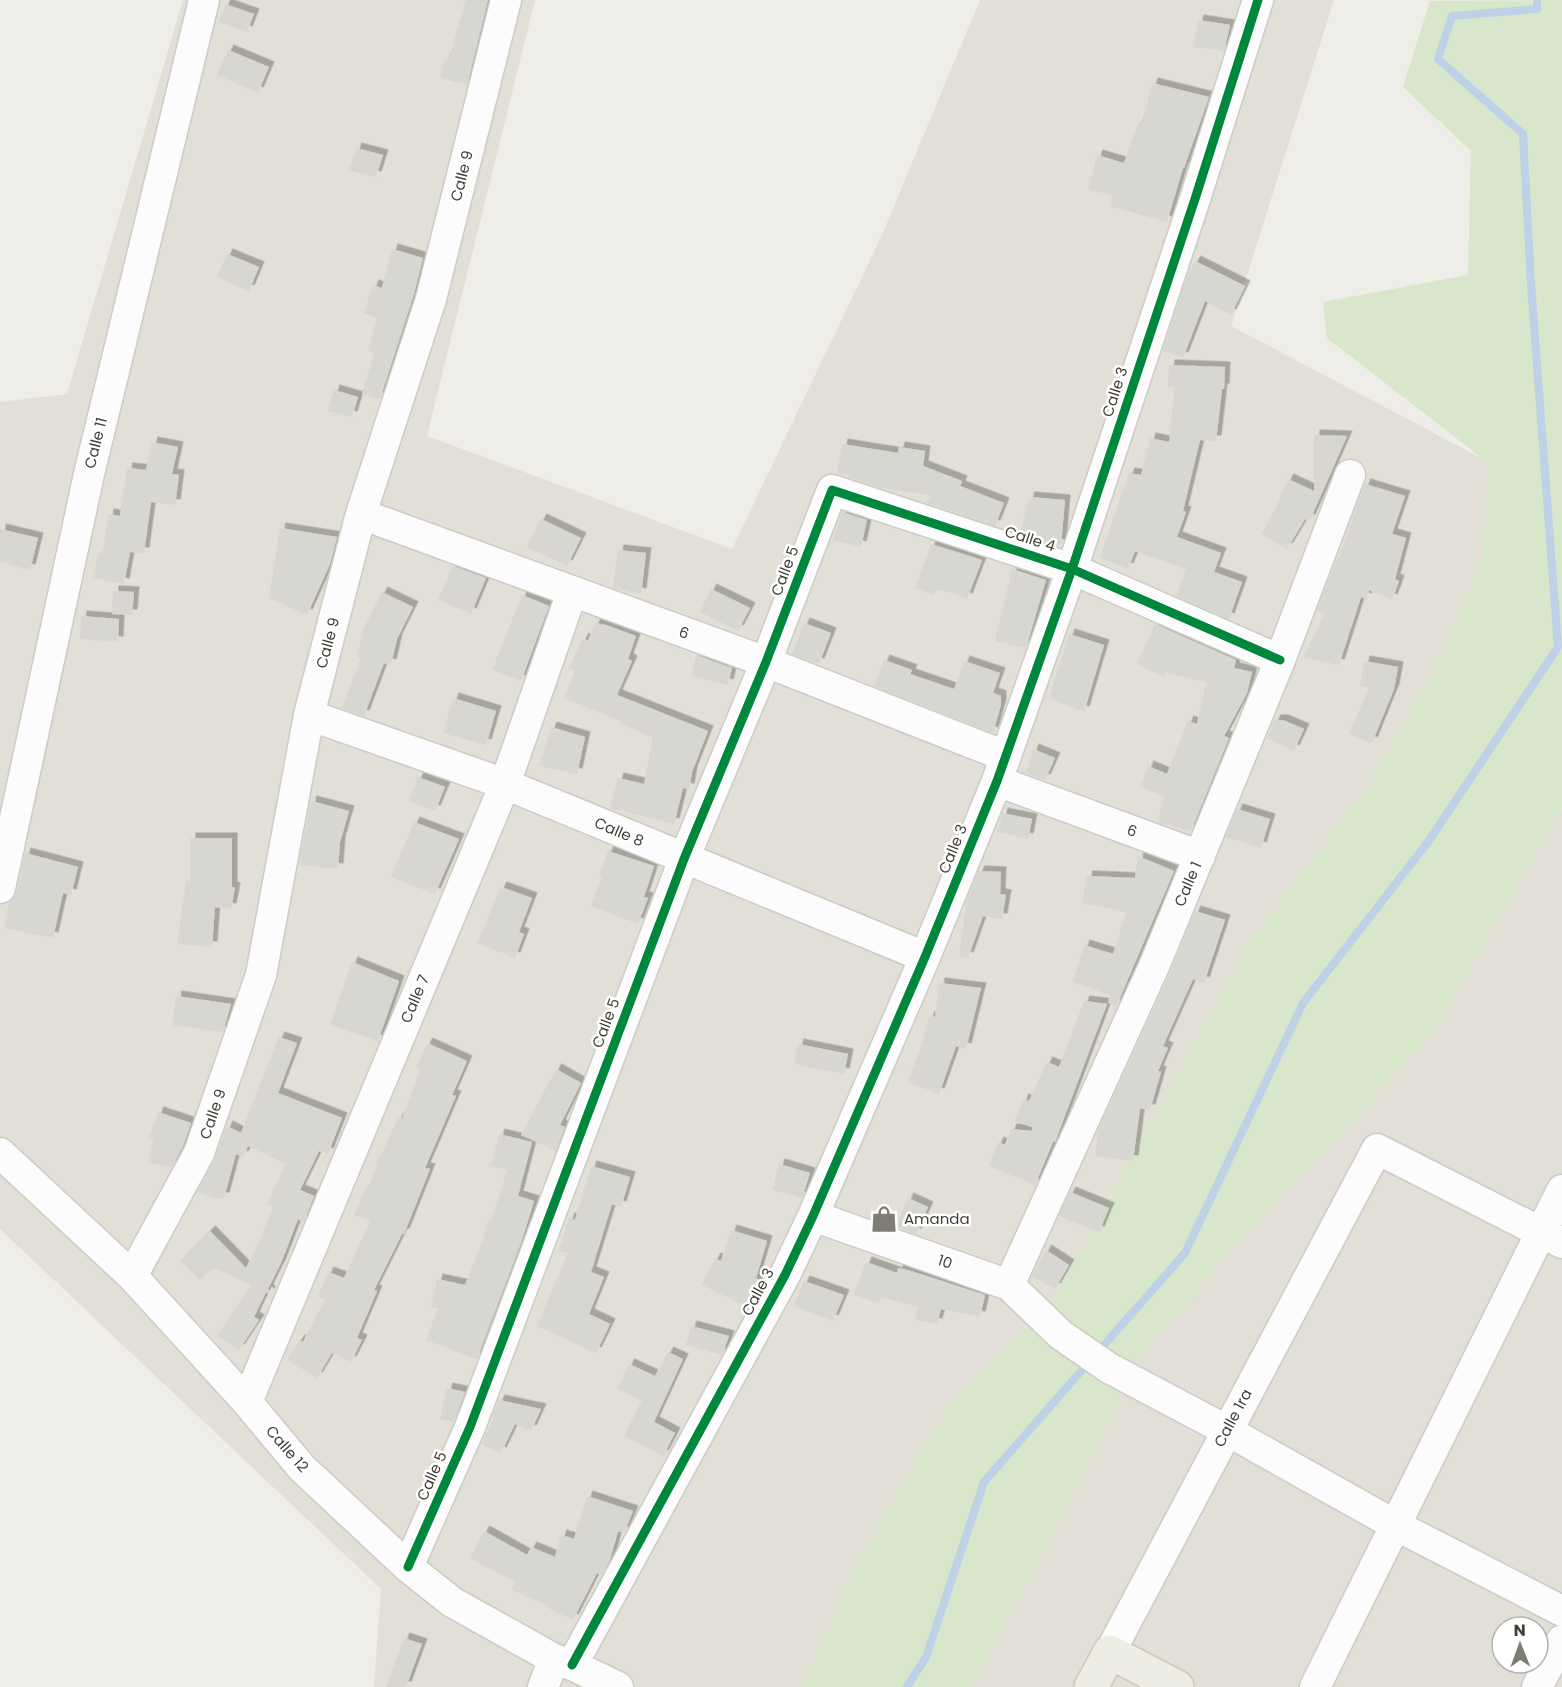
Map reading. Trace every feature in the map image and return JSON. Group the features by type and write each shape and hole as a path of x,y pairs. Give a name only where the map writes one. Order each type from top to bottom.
{"main road":[{"name":"Calle 1ra","path":"1091,1687 1110,1652"},
{"path":"1110,1652 1178,1687"}],"street":[{"name":"Calle 11","path":"0,888 89,474 204,0"},
{"name":"Calle 9","path":"132,1276 199,1153 261,975 309,715 361,514 431,299 506,0"},
{"name":"Calle 3","path":"543,1687 563,1662 785,1275 813,1216 925,957 1001,768 1072,569 1195,199 1258,0"},
{"name":"Calle 1","path":"1009,1285 1155,964 1280,660 1350,476"},
{"name":"Calle 4","path":"832,490 1072,569 1280,660"},
{"name":"Calle 5","path":"408,1567 470,1427 684,859 766,662 832,490"},
{"name":"6","path":"361,514 766,662 1200,856"},
{"name":"Calle 7","path":"247,1402 505,784 572,592"},
{"name":"Calle 8","path":"309,715 505,784 925,957"},
{"name":"Calle 1ra","path":"1110,1652 1377,1149 1551,1238"},
{"name":"Calle 12","path":"0,1153 132,1276 247,1402 302,1468 408,1567 452,1602 563,1662 618,1687"},
{"path":"1315,1687 1397,1526 1551,1238 1562,1190"},
{"name":"10","path":"813,1216 1009,1285 1061,1335 1110,1368 1397,1526 1562,1611"},
{"path":"1538,1687 1562,1640"}],"shaded area":[{"path":"183,0 535,0 427,436 732,549 882,235 980,0 1334,0 1231,326 1487,461 1484,556 1434,670 1366,789 1252,938 1053,1300 945,1411 858,1561 802,1687 374,1687 381,1589 0,1229 0,402 67,394"},
{"path":"1562,808 1562,1687 971,1687 1054,1532 1141,1355 1253,1226 1431,1036"}],"green space":[{"path":"1562,0 1562,808 1431,1036 1253,1226 1141,1355 1054,1532 971,1687 802,1687 858,1561 945,1411 1053,1300 1252,938 1366,789 1434,670 1484,556 1487,462 1327,338 1323,302 1468,275 1471,151 1403,87 1430,1"}],"building":[{"path":"466,0 488,0 467,85 440,78 445,58 449,59"},
{"path":"225,4 254,14 247,32 219,22"},
{"path":"1198,20 1230,25 1224,51 1193,47"},
{"path":"228,50 269,67 258,93 217,75"},
{"path":"1152,83 1209,97 1183,168 1167,222 1110,206 1113,196 1088,189 1097,155 1124,163 1139,121 1143,122"},
{"path":"356,148 383,155 376,177 349,170"},
{"path":"392,249 423,258 414,294 380,399 362,394 374,353 368,351 377,318 364,313 373,285 382,288"},
{"path":"227,254 259,267 249,291 217,277"},
{"path":"1195,261 1245,286 1231,315 1205,301 1183,358 1163,351 1187,277"},
{"path":"1169,365 1225,367 1216,441 1200,440 1183,511 1186,512 1177,537 1221,553 1214,572 1242,582 1229,619 1176,596 1186,569 1135,551 1128,569 1100,558 1129,473 1141,475 1150,438 1169,442 1175,387 1168,387"},
{"path":"334,390 358,397 352,417 328,411"},
{"path":"1314,435 1347,436 1310,520 1305,519 1287,549 1261,534 1272,516 1288,479 1314,491"},
{"path":"152,442 178,447 172,474 179,475 175,505 151,502 144,553 130,552 124,584 93,578 99,552 103,553 108,514 120,516 127,468 146,470"},
{"path":"842,444 898,453 899,447 925,451 923,466 962,481 960,486 1004,503 995,526 927,503 931,495 882,488 848,477 849,475 837,473"},
{"path":"1365,484 1405,496 1392,534 1406,538 1395,579 1399,581 1392,600 1369,590 1366,599 1361,597 1339,665 1304,657 1324,614 1317,611"},
{"path":"1029,497 1065,500 1061,545 1020,534"},
{"path":"842,512 867,520 861,547 833,540"},
{"path":"541,519 581,538 567,566 527,547"},
{"path":"280,528 337,537 330,564 307,615 269,598"},
{"path":"0,529 38,538 30,570 0,562"},
{"path":"931,544 982,560 967,599 937,588 934,595 915,588"},
{"path":"618,550 646,553 641,594 613,588"},
{"path":"453,566 486,578 471,614 438,600"},
{"path":"1012,569 1046,580 1026,648 995,641"},
{"path":"711,589 750,608 738,631 700,612"},
{"path":"113,591 134,592 132,615 112,614"},
{"path":"382,592 413,607 397,639 391,665 384,663 364,716 342,708 361,658 357,657 364,628"},
{"path":"522,595 549,606 521,681 492,670"},
{"path":"81,616 119,619 118,642 80,639"},
{"path":"595,623 636,636 628,659 632,661 617,695 708,731 692,772 689,789 683,788 674,824 610,808 618,778 644,784 653,737 620,724 621,721 564,698 575,670 569,668 583,638 588,641"},
{"path":"804,623 831,633 819,664 792,654"},
{"path":"1155,624 1236,660 1234,668 1252,672 1247,693 1224,736 1229,738 1191,831 1158,822 1164,796 1140,787 1148,766 1167,774 1188,721 1197,724 1206,682 1166,673 1164,677 1137,664"},
{"path":"1069,634 1104,645 1084,712 1049,698"},
{"path":"696,655 732,668 728,685 691,676"},
{"path":"884,660 912,670 910,674 954,689 964,661 1000,673 993,693 1001,696 1001,704 993,733 874,686"},
{"path":"1364,661 1398,667 1394,689 1372,743 1349,734 1369,688 1360,686"},
{"path":"453,698 496,711 486,745 443,733"},
{"path":"1275,720 1283,720 1304,729 1294,751 1267,738"},
{"path":"551,727 585,737 577,774 539,766"},
{"path":"1033,749 1055,758 1045,780 1026,773"},
{"path":"418,777 445,787 435,811 409,801"},
{"path":"311,801 349,811 340,842 338,869 299,865"},
{"path":"1237,809 1270,819 1261,848 1226,837"},
{"path":"1002,813 1032,819 1028,839 998,832"},
{"path":"414,822 459,839 435,894 391,877"},
{"path":"190,838 232,838 232,887 235,888 231,909 215,907 212,947 177,944 186,881 190,882"},
{"path":"608,851 654,866 644,897 648,898 638,924 591,906 602,877 599,876"},
{"path":"25,853 78,867 71,895 63,893 53,938 4,928 9,902 14,900 17,892"},
{"path":"1138,856 1174,871 1114,1012 1115,1005 1108,1003 1110,995 1073,982 1084,945 1113,954 1126,912 1082,903 1087,876 1135,878"},
{"path":"979,871 1001,872 1000,894 1006,895 1002,919 983,916 968,958 959,956 967,900"},
{"path":"501,887 532,898 519,932 524,934 515,958 477,943"},
{"path":"1195,911 1225,920 1204,983 1193,979 1163,1046 1168,1048 1158,1071 1161,1072 1150,1110 1140,1108 1133,1161 1095,1156 1098,1131 1171,971"},
{"path":"352,962 399,981 378,1041 330,1025"},
{"path":"939,983 981,988 966,1049 956,1046 939,1094 908,1082 929,1016 935,1017"},
{"path":"176,996 231,1004 223,1032 172,1025"},
{"path":"1084,1001 1107,1004 1055,1142 1053,1142 1035,1185 989,1166 998,1142 1005,1145 1011,1129 1032,1131 1032,1127 1015,1121 1023,1099 1029,1101 1047,1062 1059,1067"},
{"path":"279,1037 297,1043 278,1093 342,1118 328,1154 319,1151 300,1190 314,1196 304,1222 298,1219 268,1289 270,1292 269,1294 266,1292 254,1317 259,1320 239,1350 217,1336 251,1285 213,1268 200,1280 180,1261 210,1231 246,1268 261,1237 273,1207 267,1204 286,1164 248,1146 243,1157 236,1154 224,1198 215,1198 197,1192 214,1161 227,1126 241,1133"},
{"path":"427,1043 467,1061 452,1095 456,1096 425,1168 430,1169 404,1234 374,1290 377,1291 357,1338 362,1340 351,1362 332,1353 317,1378 287,1360 299,1340 303,1342 325,1299 318,1297 328,1272 344,1278 370,1221 354,1215 367,1185 370,1186 379,1155 381,1156 398,1118 402,1119 420,1070 416,1068"},
{"path":"798,1044 848,1054 844,1074 794,1064"},
{"path":"556,1069 581,1083 560,1125 565,1127 556,1151 521,1135"},
{"path":"158,1112 191,1123 172,1167 148,1162 154,1139 149,1138"},
{"path":"499,1134 532,1142 518,1196 534,1201 522,1240 477,1359 426,1340 438,1308 431,1307 437,1279 465,1285 483,1240 488,1220 491,1221 507,1170 491,1166"},
{"path":"779,1164 810,1173 802,1198 772,1190"},
{"path":"591,1166 630,1177 621,1207 612,1204 591,1272 604,1277 589,1314 610,1324 596,1353 537,1326 568,1253 559,1251 569,1218 575,1220"},
{"path":"1070,1192 1109,1208 1099,1232 1059,1216"},
{"path":"908,1198 928,1207 916,1234 896,1226"},
{"path":"731,1230 767,1241 756,1278 759,1280 746,1306 702,1285 715,1258 721,1261"},
{"path":"1046,1250 1069,1265 1055,1289 1032,1276"},
{"path":"866,1262 897,1273 898,1268 911,1271 985,1295 980,1317 941,1309 937,1324 915,1320 918,1307 881,1297 879,1303 854,1295"},
{"path":"804,1281 844,1295 833,1321 794,1306"},
{"path":"691,1326 729,1336 722,1355 686,1345"},
{"path":"668,1352 683,1359 654,1422 675,1433 663,1456 624,1436 642,1400 617,1389 629,1364 655,1376"},
{"path":"447,1388 465,1392 454,1422 440,1419"},
{"path":"499,1400 541,1409 531,1431 515,1424 501,1453 482,1444 495,1416 493,1415"},
{"path":"587,1496 633,1511 624,1533 618,1531 610,1560 602,1575 597,1573 573,1620 548,1608 549,1606 512,1590 515,1582 470,1558 484,1531 527,1555 531,1547 555,1557 561,1535 574,1539"},
{"path":"404,1638 422,1644 406,1687 386,1687"}],"waterway":[{"path":"1097,1353 1185,1253 1303,1003 1428,842 1558,647 1531,284 1523,134 1438,59 1452,16 1537,9 1537,0"},
{"path":"907,1687 926,1657 984,1482 1089,1362"}],"cycle path":[{"path":"572,1665 785,1275 813,1216 925,957 997,781 1072,569 1195,199 1258,0"},
{"path":"408,1567 470,1427 684,859 766,662 832,490 1072,569 1280,660"}],"place":[{"name":"Amanda","path":"884,1219"}]}
